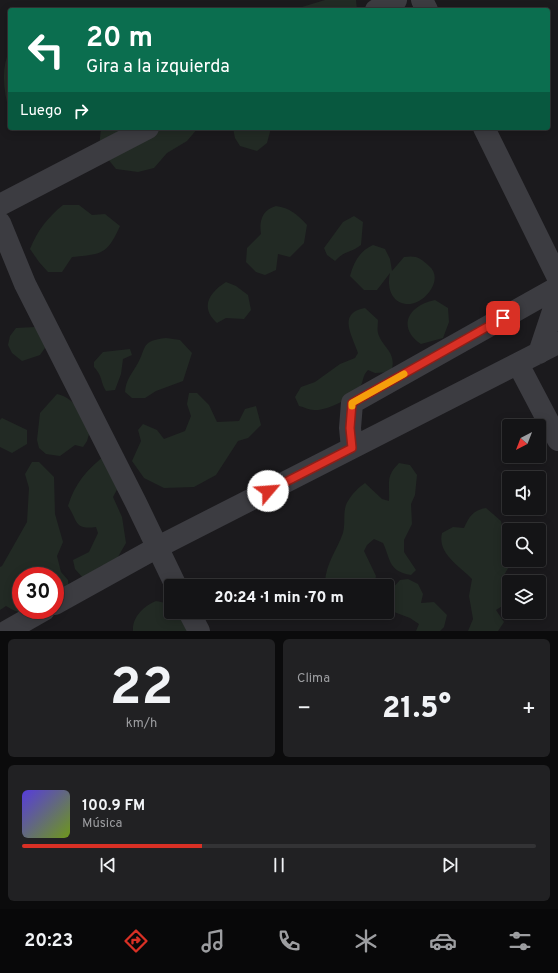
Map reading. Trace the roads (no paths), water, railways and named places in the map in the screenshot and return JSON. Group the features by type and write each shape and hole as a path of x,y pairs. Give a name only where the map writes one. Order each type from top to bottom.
{"street":[{"path":"380,8 396,0"},
{"path":"0,205 144,130"},
{"path":"485,130 558,278"},
{"path":"0,223 24,284 136,503 156,548 172,579"},
{"path":"352,448 350,428 352,403 558,287"},
{"path":"539,353 558,296"},
{"path":"64,599 156,548 518,364 558,342"},
{"path":"518,364 558,440"},
{"path":"7,631 28,619"},
{"path":"193,619 199,631"}]}
